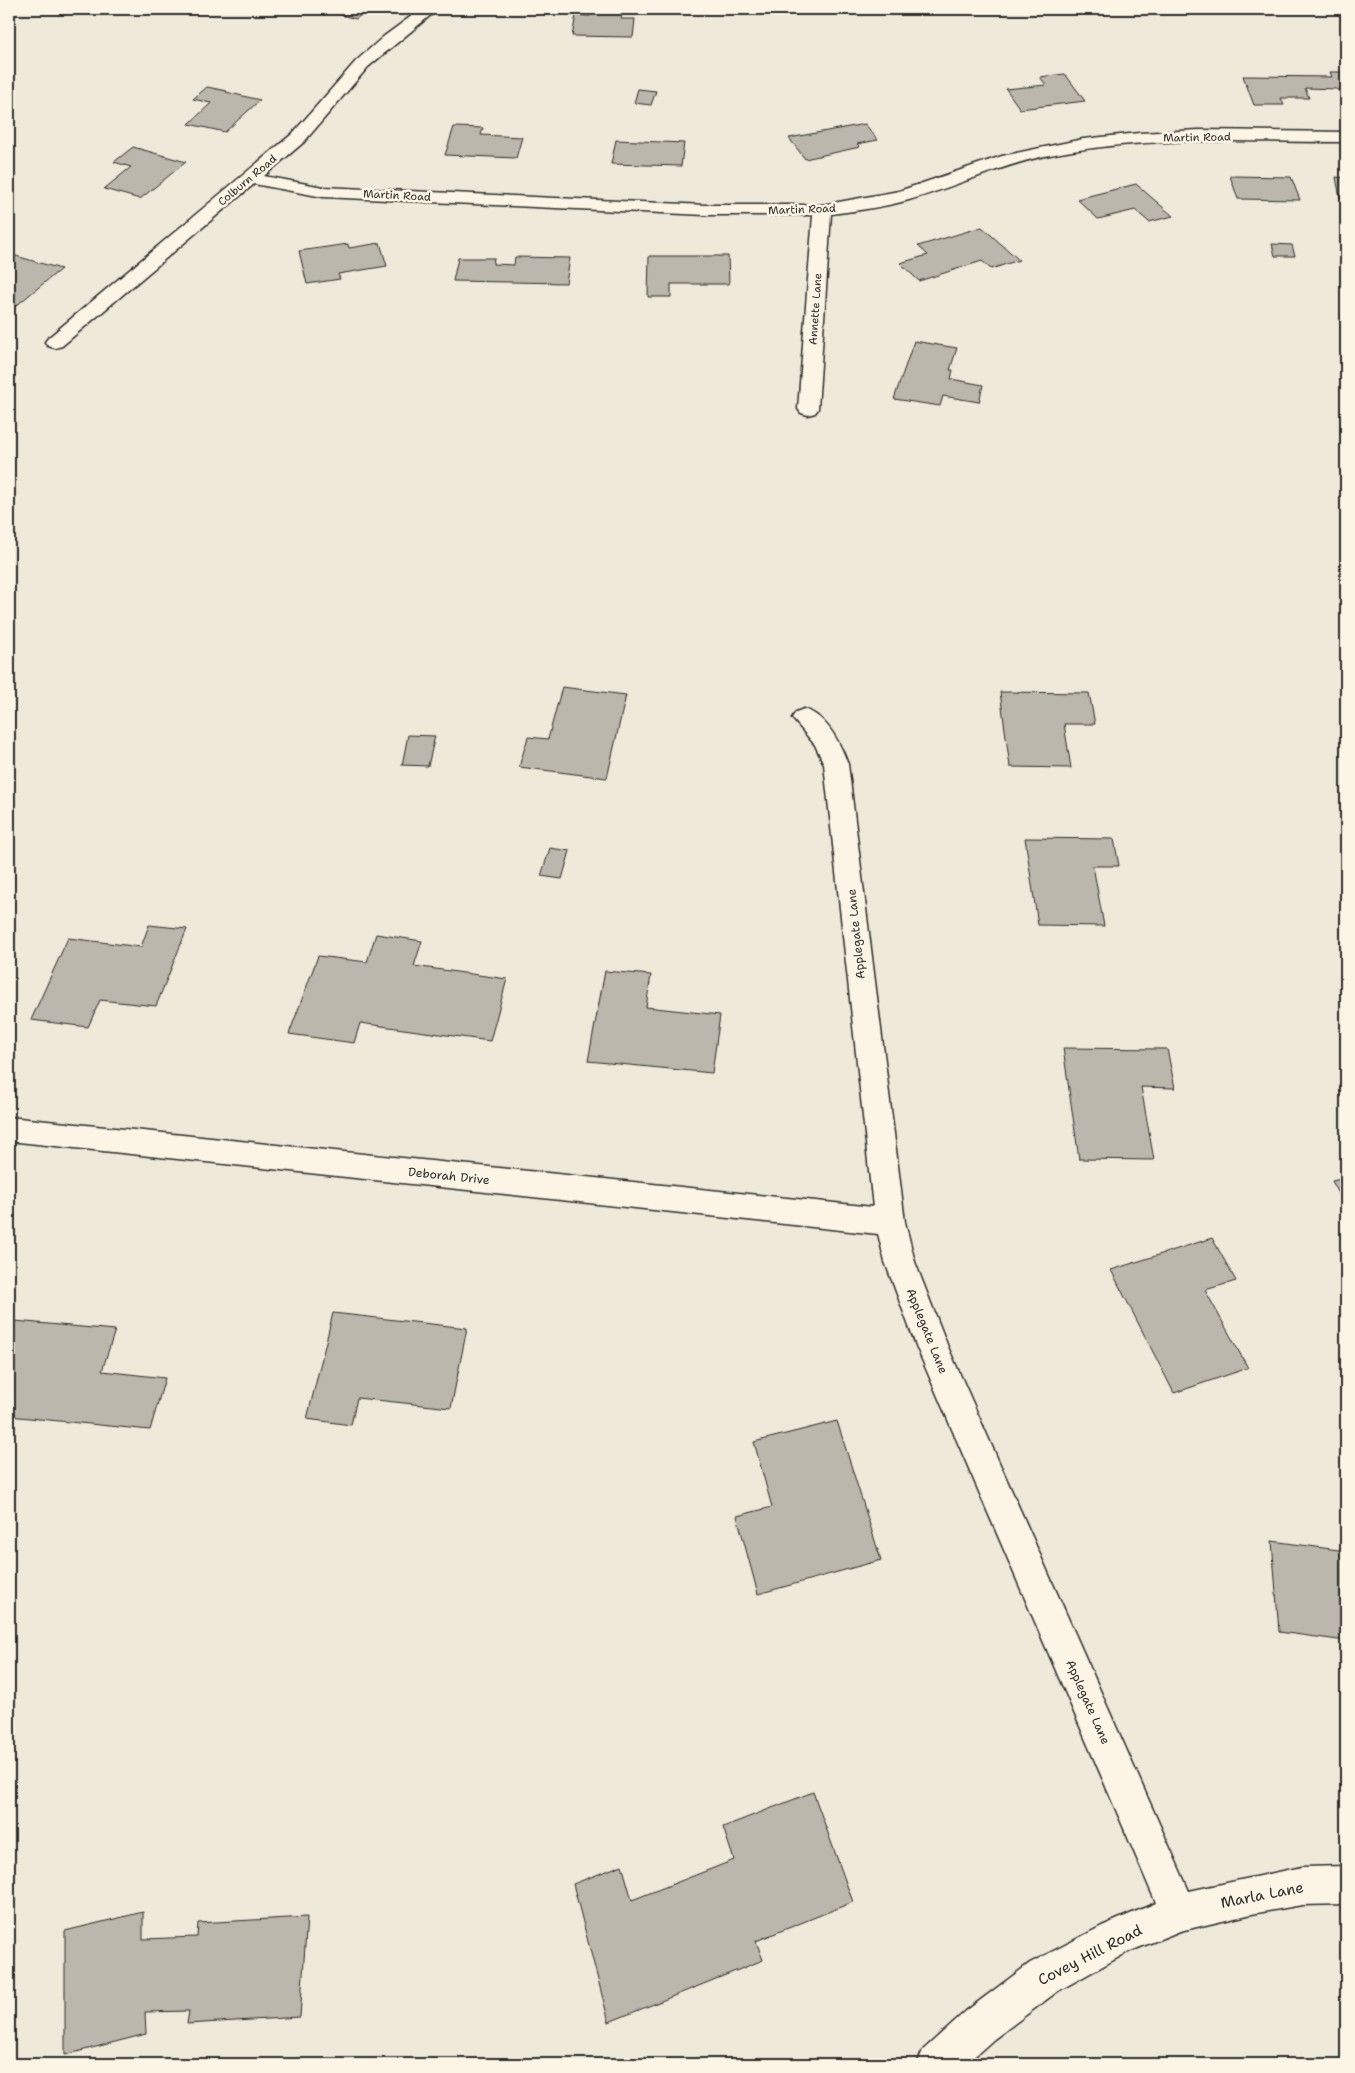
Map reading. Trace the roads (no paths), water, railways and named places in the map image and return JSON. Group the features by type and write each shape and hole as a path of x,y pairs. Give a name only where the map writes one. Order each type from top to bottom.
{"street":[{"name":"Colburn Road","path":"55,342 298,138 362,64 389,40 430,9"},
{"name":"Martin Road","path":"249,178 323,192 705,210 822,210 903,196 1008,160 1044,150 1083,144 1138,138 1199,136 1346,137"},
{"name":"Annette Lane","path":"808,409 822,210"},
{"name":"Applegate Lane","path":"804,718 821,733 828,743 838,775 877,1124 890,1222 900,1262 930,1339 1179,1912"},
{"name":"Deborah Drive","path":"9,1129 890,1222"},
{"name":"Marla Lane","path":"1179,1912 1252,1895 1302,1886 1346,1885"},
{"name":"Covey Hill Road","path":"937,2064 980,2025 1044,1977 1114,1939 1179,1912"}]}
